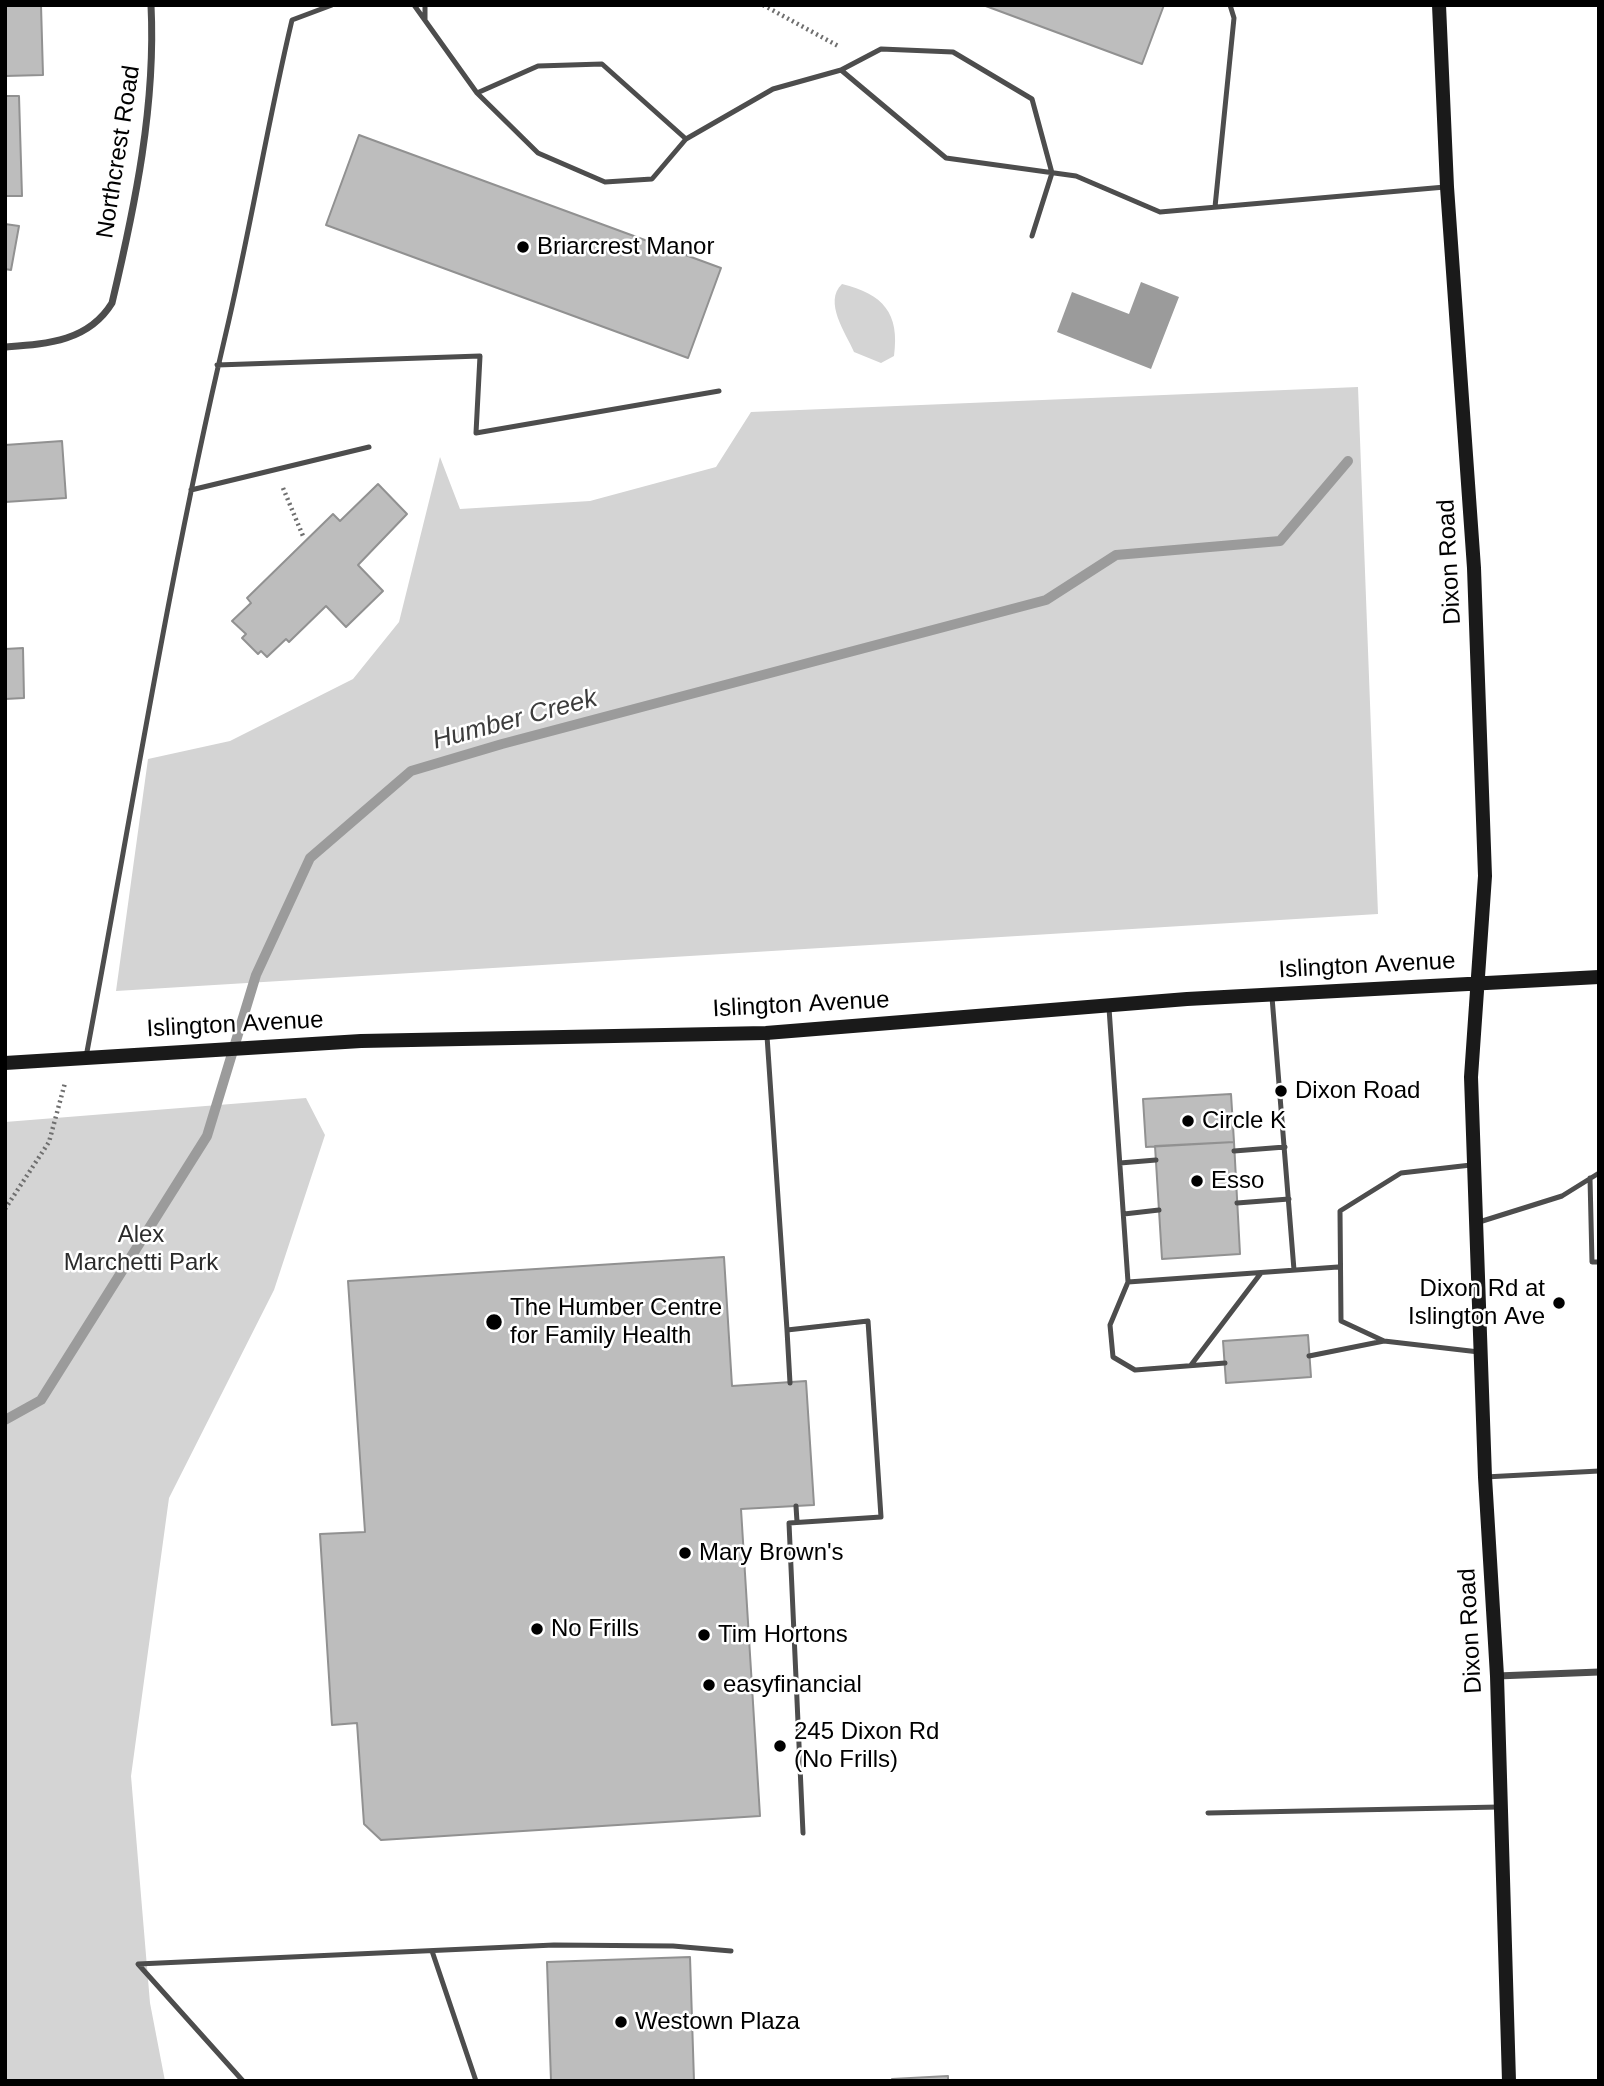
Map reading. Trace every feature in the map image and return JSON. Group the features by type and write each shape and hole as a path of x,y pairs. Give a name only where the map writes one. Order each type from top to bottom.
{"main road":[{"name":"Dixon Road","path":"1439,5 1447,187 1474,568 1485,876 1471,1077 1485,1477 1497,1676 1499,1807 1510,2081"},
{"name":"Islington Avenue","path":"5,1063 361,1041 766,1033 1271,994 1599,977"}],"street":[{"name":"Northcrest Road","path":"5,347 55,342 80,333 95,324 112,303 148,117 153,57 151,5"},
{"path":"1497,1676 1599,1672"}],"lane":[{"path":"78,1057 191,490 292,20 317,8 332,5"},
{"path":"414,5 477,93 538,153 605,182 652,179 686,139 773,89 841,70 881,49 953,52 1032,99 1052,173 1032,236"},
{"path":"425,5 425,21"},
{"path":"1215,207 1234,18 1230,5"},
{"path":"477,93 538,66 602,64 686,139"},
{"path":"841,70 946,158 1076,176 1160,212 1447,187"},
{"path":"217,365 480,356 476,433 719,391"},
{"path":"191,490 369,447"},
{"path":"1271,994 1294,1270"},
{"path":"1108,1005 1128,1282 1110,1325 1113,1357 1135,1370 1225,1363"},
{"path":"766,1033 790,1383"},
{"path":"1234,1151 1285,1147"},
{"path":"1120,1163 1156,1160"},
{"path":"1384,1341 1341,1321 1338,1267 1340,1211 1401,1173 1474,1164"},
{"path":"1476,1223 1562,1196 1599,1173"},
{"path":"1590,1178 1592,1262 1599,1262"},
{"path":"1237,1203 1289,1199"},
{"path":"1124,1214 1159,1210"},
{"path":"1128,1282 1338,1267"},
{"path":"1191,1365 1261,1272"},
{"path":"787,1329 868,1321 877,1421 881,1517 789,1523 803,1833"},
{"path":"1309,1356 1384,1341 1481,1352"},
{"path":"1485,1477 1599,1471"},
{"path":"796,1506 797,1522"},
{"path":"1208,1813 1499,1807"},
{"path":"243,2081 138,1964 554,1945 731,1951"},
{"path":"432,1951 476,2081"}],"path":[{"path":"764,5 862,59"},
{"path":"276,470 303,536"},
{"path":"5,1209 49,1142 78,1057"}],"green space":[{"path":"842,284 868,293 886,308 894,328 894,356 881,363 854,352 835,308 837,291"},
{"path":"1358,387 1378,914 116,991 148,759 230,741 353,679 399,622 440,457 460,509 590,501 716,467 751,412"},
{"name":"Alex Marchetti Park","path":"306,1098 325,1135 274,1290 169,1498 131,1776 150,2003 165,2081 5,2081 5,1122"}],"shaded area":[{"path":"1141,282 1179,297 1151,369 1057,332 1072,292 1129,314"}],"building":[{"path":"5,5 41,5 43,75 5,76"},
{"path":"983,5 1164,5 1142,64"},
{"path":"5,96 19,96 22,196 5,196"},
{"name":"Briarcrest Manor","path":"359,135 721,268 688,358 326,225"},
{"path":"5,224 19,226 11,270 5,269"},
{"path":"62,441 66,498 5,502 5,445"},
{"path":"378,484 407,514 358,565 383,591 346,627 326,606 289,642 286,639 267,657 261,651 258,654 242,638 246,634 232,621 251,603 247,598 333,514 340,521"},
{"path":"23,648 24,698 5,699 5,649"},
{"name":"Circle K","path":"1231,1094 1234,1142 1146,1147 1143,1099"},
{"name":"Esso","path":"1234,1142 1240,1254 1162,1259 1155,1146"},
{"name":"No Frills","path":"724,1257 732,1386 806,1381 814,1505 741,1509 760,1816 381,1840 364,1824 357,1723 332,1725 320,1534 365,1532 348,1281"},
{"path":"1308,1335 1311,1377 1226,1383 1223,1341"},
{"name":"Westown Plaza","path":"690,1957 694,2081 551,2081 547,1962"},
{"path":"948,2076 948,2081 892,2081 892,2079"}],"waterway":[{"name":"Humber Creek","path":"5,1420 41,1400 207,1136 256,975 310,858 411,771 502,744 1046,600 1116,555 1280,541 1348,461"}],"place":[{"name":"Briarcrest Manor","path":"523,247"},
{"name":"Dixon Road","path":"1281,1091"},
{"name":"Circle K","path":"1188,1121"},
{"name":"Esso","path":"1197,1181"},
{"name":"Dixon Rd at Islington Ave","path":"1559,1303"},
{"name":"The Humber Centre for Family Health","path":"494,1322"},
{"name":"Mary Brown's","path":"685,1553"},
{"name":"No Frills","path":"537,1629"},
{"name":"Tim Hortons","path":"704,1635"},
{"name":"easyfinancial","path":"709,1685"},
{"name":"245 Dixon Rd (No Frills)","path":"780,1746"},
{"name":"Westown Plaza","path":"621,2022"}]}
